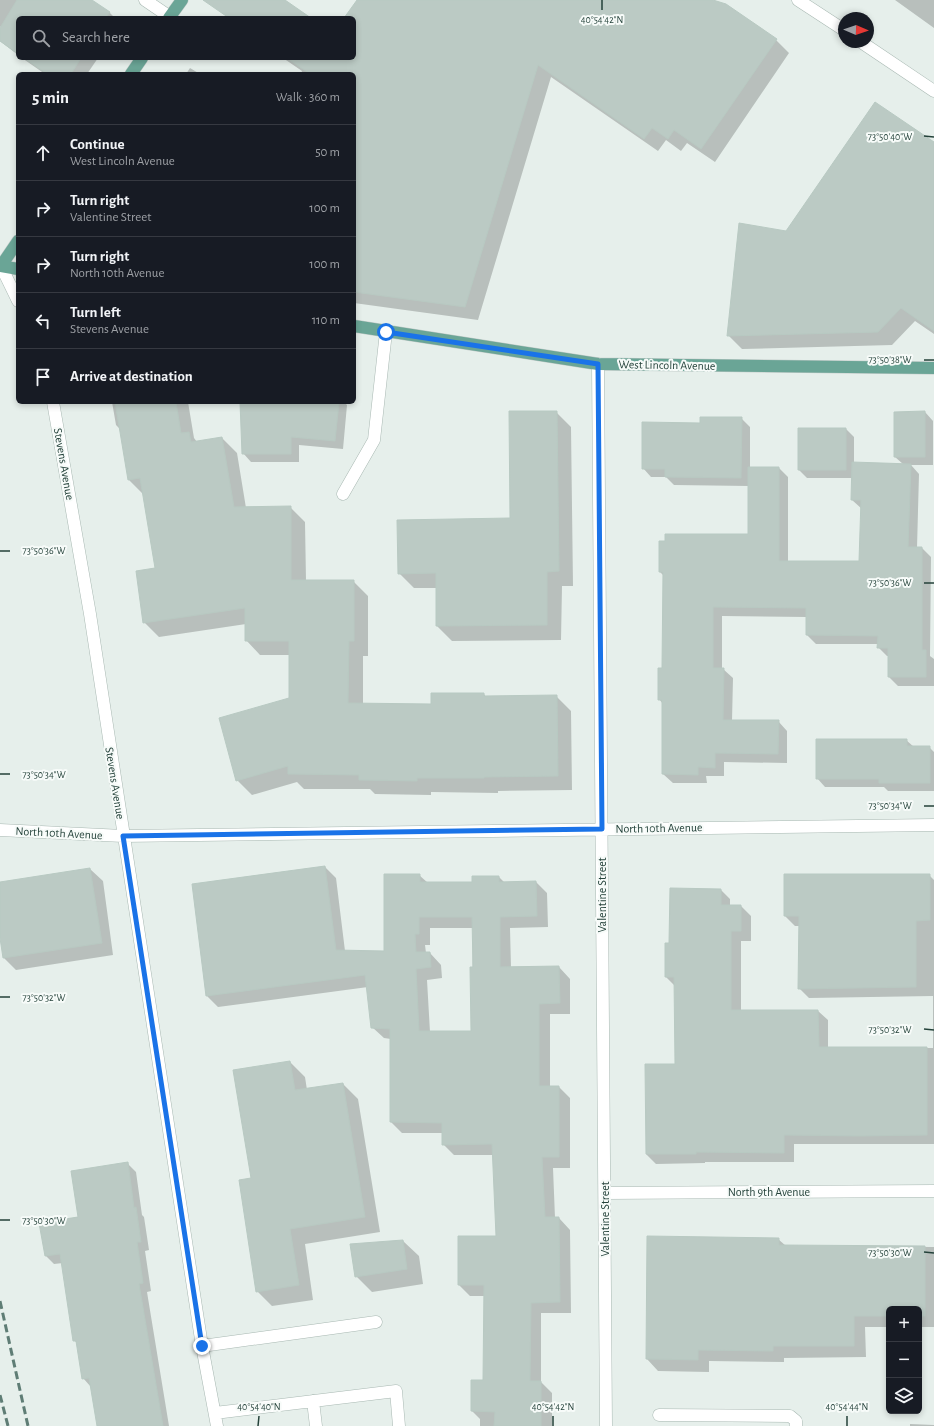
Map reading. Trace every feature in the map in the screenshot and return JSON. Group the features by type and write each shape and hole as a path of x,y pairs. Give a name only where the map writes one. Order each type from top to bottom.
{"main road":[{"path":"171,16 182,0"},
{"path":"132,72 141,60"},
{"path":"16,243 0,266 16,269"},
{"name":"West Lincoln Avenue","path":"356,326 598,364 934,368"}],"street":[{"path":"145,0 167,16"},
{"path":"798,0 838,26"},
{"path":"870,48 934,91"},
{"path":"0,266 16,297"},
{"path":"343,494 374,440 386,332"},
{"name":"Valentine Street","path":"598,364 606,1426"},
{"name":"Stevens Avenue","path":"53,404 90,614 202,1346 217,1426"},
{"name":"North 10th Avenue","path":"0,830 123,836 934,825"},
{"name":"North 9th Avenue","path":"605,1193 934,1191"},
{"path":"202,1346 376,1322"},
{"path":"215,1413 396,1391 399,1426"},
{"path":"313,1401 316,1426"},
{"path":"659,1415 790,1416 796,1421 796,1426"}],"building":[{"path":"17,0 92,0 110,12 107,16 16,16 16,53 0,41 0,28"},
{"path":"203,0 285,0 308,16 226,16"},
{"path":"357,0 713,0 726,4 777,39 701,149 674,130 668,139 652,128 644,139 538,65 465,307 356,292 356,72 307,72 290,60 356,60 356,16 345,16"},
{"path":"27,60 80,60 72,72 44,72"},
{"path":"875,102 934,142 934,331 901,308 878,332 727,336 739,223 786,231"},
{"path":"115,404 176,404 181,433 189,432 191,442 222,437 234,507 291,506 291,580 354,580 354,641 349,641 348,703 431,704 431,693 484,693 484,696 557,695 558,776 417,778 417,781 359,780 359,775 288,774 288,766 236,781 219,718 289,698 289,641 245,641 245,608 143,623 136,571 155,568 140,478 128,480"},
{"path":"240,404 339,404 335,441 291,437 291,454 242,454"},
{"path":"509,411 557,411 559,571 547,572 547,625 436,626 436,573 398,574 397,520 510,518"},
{"path":"925,411 925,457 894,457 894,412"},
{"path":"700,417 742,417 741,478 665,477 665,469 642,469 642,422 700,423"},
{"path":"798,428 846,428 846,470 798,470"},
{"path":"852,462 911,464 908,547 922,547 922,650 926,650 926,677 888,677 888,648 877,648 878,636 806,635 806,608 713,607 713,668 724,668 723,720 779,720 778,754 715,753 715,768 698,767 698,775 662,774 662,700 658,700 658,668 662,668 663,572 659,572 659,541 665,541 665,534 748,534 748,467 779,467 779,561 859,561 861,500 851,500"},
{"path":"816,739 907,739 907,746 930,746 930,783 879,783 879,779 816,779"},
{"path":"325,866 336,950 384,951 384,874 420,874 420,882 472,882 472,876 499,876 499,882 536,881 537,916 500,917 500,967 559,966 560,1003 539,1004 539,1086 559,1086 559,1157 542,1157 545,1217 559,1217 560,1302 531,1303 530,1381 541,1381 541,1426 494,1426 495,1412 471,1411 471,1380 483,1380 484,1285 458,1285 458,1236 496,1236 492,1144 442,1145 442,1123 390,1122 390,1029 371,1028 365,975 206,996 192,884","holes":["419,917 472,917 473,967 470,967 471,1031 419,1031 416,969 431,967 430,952 416,952 415,934 419,934"]},
{"path":"90,868 102,943 3,958 0,938 0,882"},
{"path":"784,874 930,874 930,920 916,921 916,987 798,989 799,916 784,916"},
{"path":"670,888 721,889 721,905 741,905 741,931 731,931 731,1010 818,1010 819,1047 927,1047 927,1135 784,1135 784,1153 696,1152 696,1154 646,1154 645,1064 675,1064 674,977 665,977 665,943 669,943"},
{"path":"290,1061 295,1090 343,1083 365,1217 290,1229 299,1285 256,1292 239,1180 251,1178 233,1070"},
{"path":"128,1162 134,1208 136,1207 141,1242 137,1242 143,1283 139,1284 163,1426 97,1426 89,1378 82,1379 76,1341 73,1341 60,1254 45,1256 39,1223 78,1217 71,1171"},
{"path":"647,1236 779,1238 779,1245 925,1246 925,1316 922,1316 922,1306 886,1306 886,1316 854,1316 854,1346 773,1346 773,1351 698,1350 698,1360 646,1359"},
{"path":"403,1240 407,1269 355,1277 350,1244"}],"railway":[{"path":"0,1301 28,1426"},
{"path":"0,1395 8,1426"}],"route":[{"path":"202,1346 123,836 602,829 598,364 386,332"}]}
